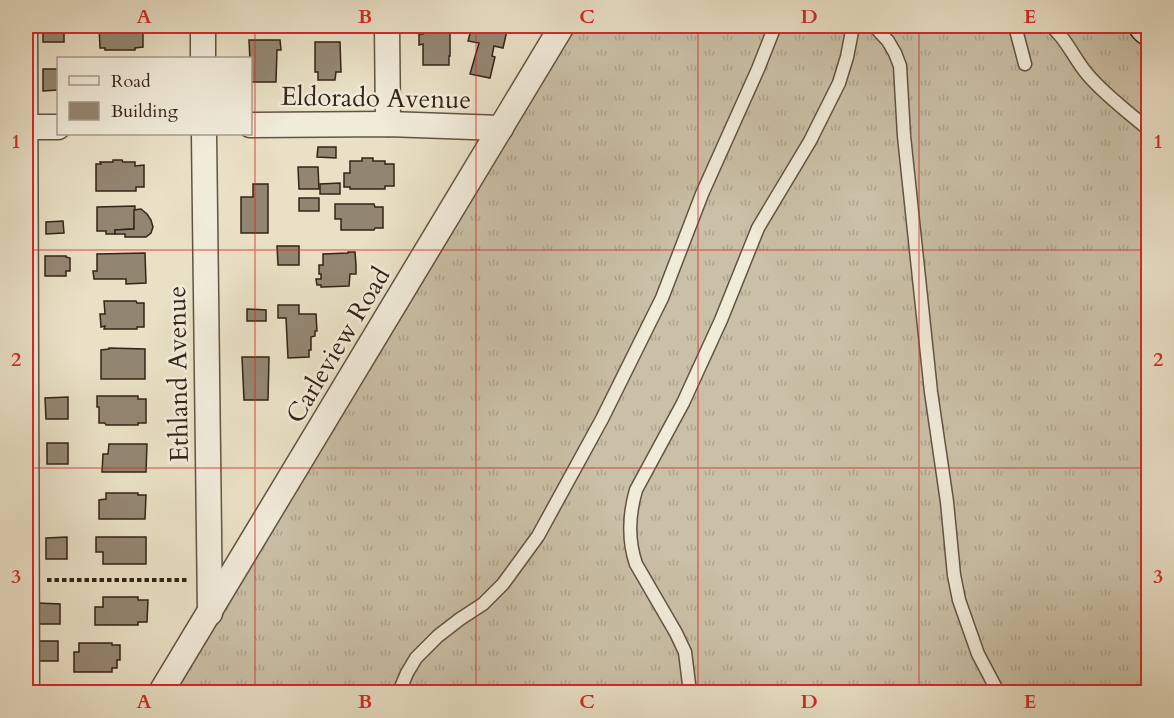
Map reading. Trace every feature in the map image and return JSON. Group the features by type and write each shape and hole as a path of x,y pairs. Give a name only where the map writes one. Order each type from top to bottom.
{"street":[{"path":"203,26 203,57"},
{"path":"387,26 388,124"},
{"name":"Carleview Road","path":"161,693 562,26"},
{"name":"Eldorado Avenue","path":"252,125 388,124 501,128"},
{"path":"28,127 57,127"},
{"name":"Ethland Avenue","path":"204,135 210,613"}],"lane":[{"path":"31,26 28,127 33,693"},
{"path":"399,693 416,658 438,636 490,598 538,536 602,419 662,298 702,194 775,26"},
{"path":"690,693 685,652 639,570 633,554 631,528 633,502 636,490 683,403 707,351 758,228 810,141 839,83 853,26"},
{"path":"874,26 888,41 900,66 904,136 954,575 959,600 978,654 998,693"},
{"path":"1015,26 1025,64"},
{"path":"1051,26 1067,43 1096,85 1149,129"}],"path":[{"path":"32,580 188,580"}],"green space":[{"path":"575,26 1127,26 1148,46 1148,692 172,692"}],"building":[{"path":"99,26 143,26 143,47 135,48 135,50 100,48"},
{"path":"422,26 450,26 449,65 423,65 423,44 419,45 419,34 423,34"},
{"path":"472,26 508,26 503,48 494,46 492,56 495,57 490,78 470,74 479,43 468,41"},
{"path":"43,29 64,29 64,42 43,42"},
{"path":"249,40 280,40 281,50 277,50 276,82 252,82 252,57 250,57"},
{"path":"315,42 340,42 341,72 336,72 335,80 318,80 318,72 315,72"},
{"path":"43,69 57,69 57,90 43,91"},
{"path":"318,147 336,147 336,158 317,157"},
{"path":"362,158 373,158 373,161 394,164 394,186 385,186 385,189 344,187 344,173 350,173 350,161 362,161"},
{"path":"113,160 135,162 135,166 144,165 144,187 136,187 136,191 96,191 96,164 113,162"},
{"path":"298,167 318,167 319,189 299,189"},
{"path":"340,183 340,194 320,194 320,184"},
{"path":"253,184 268,184 268,233 241,233 241,197 253,197"},
{"path":"299,198 319,198 319,211 299,211"},
{"path":"335,204 374,204 375,207 383,207 383,228 341,230 341,219 335,219"},
{"path":"135,206 134,229 115,230 115,234 97,231 97,207"},
{"path":"141,209 151,220 153,227 151,233 146,237 125,237 125,234 115,234 115,230 134,229 134,210"},
{"path":"63,221 64,233 46,234 46,222"},
{"path":"277,246 299,246 299,265 278,265"},
{"path":"355,252 356,265 356,274 350,274 349,286 321,287 317,285 316,279 321,279 319,265 323,265 323,254"},
{"path":"145,253 146,283 126,284 126,279 94,279 93,271 97,271 97,254"},
{"path":"45,256 70,258 70,271 66,271 66,276 45,276"},
{"path":"104,301 144,303 144,327 104,329 105,326 101,327 100,314 105,314"},
{"path":"278,305 299,305 299,314 316,314 317,331 315,331 315,336 311,337 309,357 288,358 286,318 278,318"},
{"path":"247,309 266,310 266,321 247,321"},
{"path":"109,348 145,349 145,379 101,379 101,350"},
{"path":"242,357 269,357 268,400 244,400"},
{"path":"97,396 138,396 138,399 146,399 146,423 106,425 99,423"},
{"path":"68,397 68,419 46,419 45,398"},
{"path":"47,443 68,443 68,464 47,464"},
{"path":"109,444 147,444 146,472 102,472 103,454 108,454"},
{"path":"106,493 146,495 145,519 99,519 99,500 106,499"},
{"path":"67,537 67,559 46,559 46,538"},
{"path":"96,537 146,537 146,564 103,564 103,552 96,552"},
{"path":"103,597 138,597 138,600 148,600 147,622 138,622 138,625 95,625 95,607 103,607"},
{"path":"38,603 60,604 60,624 38,624"},
{"path":"38,641 58,641 58,661 38,661"},
{"path":"79,643 120,645 120,660 117,660 117,668 112,668 112,672 74,672 74,652 79,652"},
{"path":"49,687 85,687 85,692 49,692"}]}
